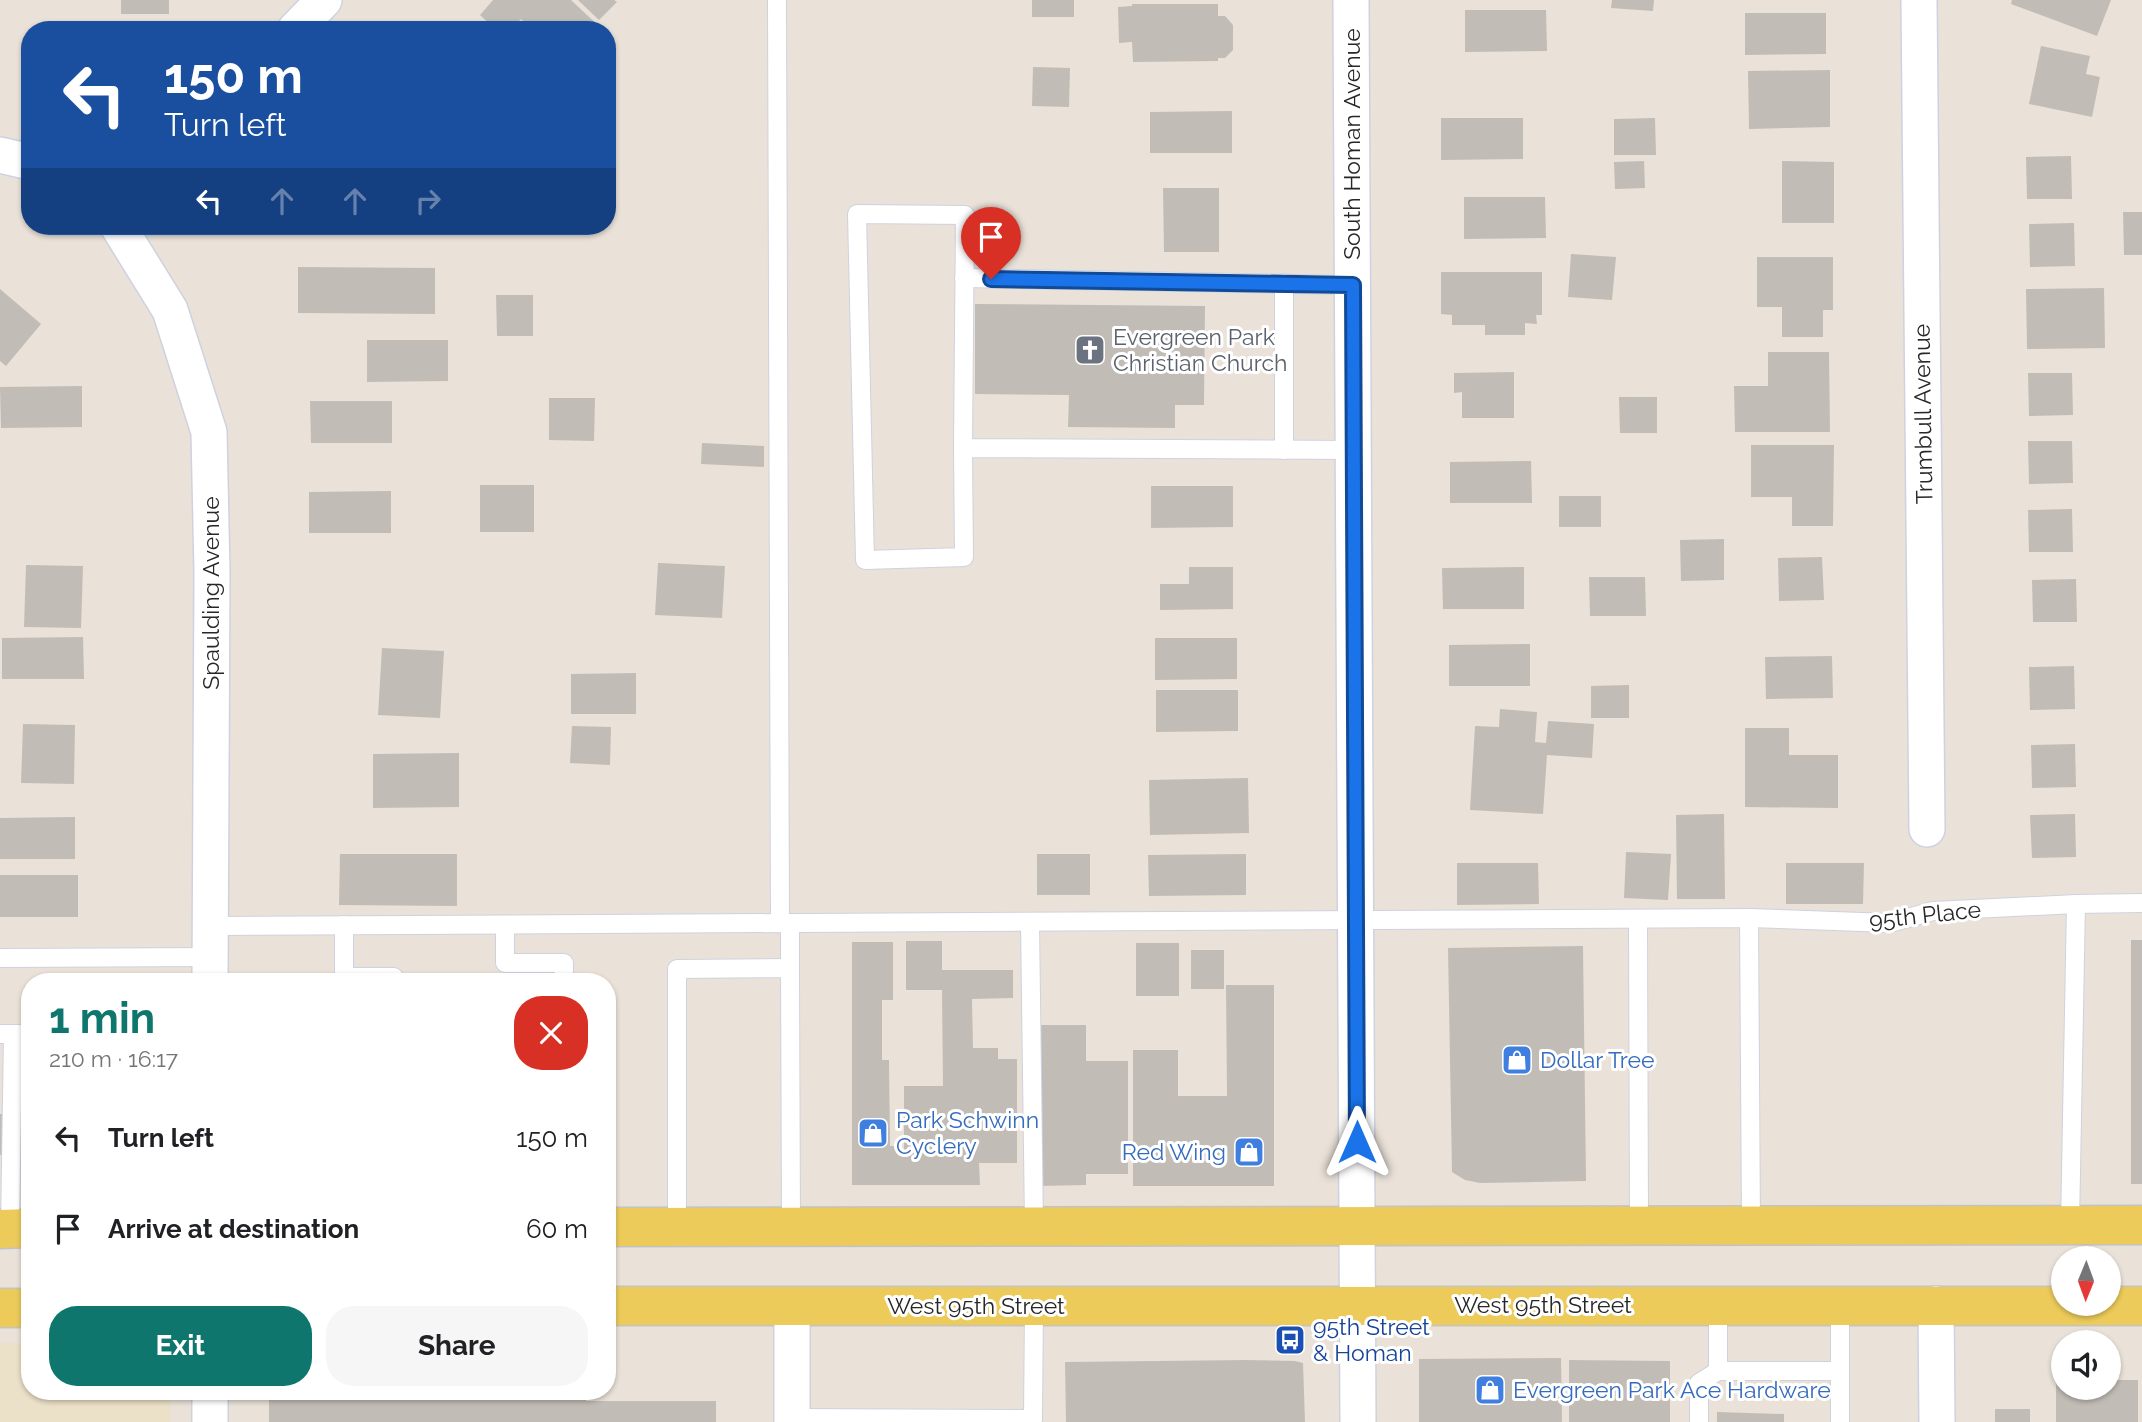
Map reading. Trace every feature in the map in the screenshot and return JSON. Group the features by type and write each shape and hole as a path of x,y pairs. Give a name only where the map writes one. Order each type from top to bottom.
{"main road":[{"path":"616,1227 2142,1225"},
{"name":"West 95th Street","path":"616,1306 2142,1306"},
{"path":"0,1308 21,1308"}],"street":[{"path":"304,21 324,0"},
{"name":"South Homan Avenue","path":"1351,0 1359,1422"},
{"name":"Trumbull Avenue","path":"1919,0 1927,829"},
{"path":"0,155 21,160"},
{"name":"Spaulding Avenue","path":"124,235 170,310 209,432 212,572 210,955"},
{"path":"1936,1304 1937,1422"},
{"path":"792,1306 792,1420"},
{"path":"210,1400 210,1422"}],"lane":[{"path":"777,0 785,923 790,968 791,1227"},
{"path":"858,214 965,215 963,448 964,557 865,560 858,214"},
{"path":"964,278 1353,285"},
{"path":"1284,283 1284,450"},
{"path":"963,448 1353,450"},
{"path":"2070,1225 2077,904"},
{"name":"95th Place","path":"0,958 210,955 344,925 1749,918 1890,923 1933,911 2077,904 2142,904"},
{"path":"1749,918 1751,1226"},
{"path":"1638,919 1639,1226"},
{"path":"1030,922 1034,1226"},
{"path":"344,925 344,973"},
{"path":"505,925 505,963 564,963 564,973"},
{"path":"677,1226 677,968 790,968"},
{"path":"13,1229 14,1034"},
{"path":"1718,1305 1718,1371"},
{"path":"1840,1305 1840,1422"},
{"path":"792,1420 1033,1419 1034,1306"},
{"path":"1699,1422 1699,1383 1718,1371 1840,1371"}],"shaded area":[{"path":"0,1343 21,1343 21,1400 170,1400 171,1422 0,1422"}],"building":[{"path":"121,0 169,0 169,14 121,14"},
{"path":"493,0 571,0 593,21 486,21 480,15"},
{"path":"578,0 614,0 617,2 599,20"},
{"path":"1032,0 1074,0 1074,17 1032,17"},
{"path":"1612,0 1654,0 1653,11 1611,8"},
{"path":"2012,0 2111,0 2097,36 2011,4"},
{"path":"1132,4 1218,4 1218,16 1225,16 1233,25 1233,50 1225,58 1218,58 1218,61 1133,62 1132,42 1119,43 1118,7"},
{"path":"1465,10 1546,10 1547,51 1465,52"},
{"path":"1745,13 1826,13 1826,54 1745,55"},
{"path":"2041,46 2090,56 2086,74 2100,77 2092,117 2029,104"},
{"path":"1033,67 1070,68 1069,107 1032,106"},
{"path":"1830,70 1830,127 1749,129 1748,71"},
{"path":"1232,111 1232,153 1150,153 1150,112"},
{"path":"1441,118 1523,118 1523,159 1441,160"},
{"path":"1655,118 1656,155 1614,155 1614,119"},
{"path":"2071,156 2072,199 2027,199 2026,157"},
{"path":"1644,161 1645,188 1615,189 1614,162"},
{"path":"1782,161 1834,162 1834,223 1782,223"},
{"path":"1163,188 1219,188 1219,252 1164,252"},
{"path":"1464,197 1545,197 1546,238 1464,239"},
{"path":"2123,212 2142,212 2142,255 2124,255"},
{"path":"2074,223 2075,266 2030,267 2029,224"},
{"path":"1571,254 1616,257 1612,300 1568,297"},
{"path":"1757,257 1833,257 1833,310 1823,310 1823,337 1782,337 1782,307 1757,307"},
{"path":"298,267 435,268 435,314 298,313"},
{"path":"1441,272 1542,272 1542,315 1536,315 1537,324 1525,323 1525,335 1485,335 1485,325 1452,325 1452,315 1441,314"},
{"path":"2104,288 2105,348 2027,349 2026,289"},
{"path":"0,289 41,324 6,366 0,361"},
{"path":"496,295 533,295 533,336 497,336"},
{"name":"Evergreen Park Christian Church","path":"975,304 1205,306 1204,405 1175,405 1175,428 1068,427 1069,395 975,394"},
{"path":"367,340 448,340 448,381 367,382"},
{"path":"1768,352 1829,352 1830,432 1735,432 1734,386 1768,386"},
{"path":"1514,372 1514,418 1462,418 1462,392 1454,393 1454,373"},
{"path":"2028,373 2072,373 2073,415 2029,416"},
{"path":"82,386 82,427 1,428 0,387"},
{"path":"1619,397 1657,397 1657,433 1620,433"},
{"path":"549,398 595,398 594,441 549,440"},
{"path":"310,401 392,401 392,443 311,443"},
{"path":"2028,441 2072,441 2073,483 2029,484"},
{"path":"702,443 764,446 764,467 701,464"},
{"path":"1751,445 1834,445 1833,526 1792,526 1792,497 1751,497"},
{"path":"1531,461 1532,503 1450,503 1450,462"},
{"path":"480,485 534,485 534,532 480,532"},
{"path":"1151,486 1233,486 1233,527 1151,528"},
{"path":"391,491 391,533 309,533 309,492"},
{"path":"1559,496 1601,496 1601,527 1559,527"},
{"path":"2072,509 2073,552 2029,552 2028,510"},
{"path":"1724,539 1724,580 1681,581 1680,540"},
{"path":"1822,557 1824,600 1779,601 1778,558"},
{"path":"658,563 725,566 722,618 655,615"},
{"path":"26,565 83,566 81,628 24,627"},
{"path":"1189,567 1233,567 1233,609 1160,610 1160,584 1189,584"},
{"path":"1524,567 1524,609 1443,609 1442,568"},
{"path":"1589,577 1645,577 1646,616 1590,616"},
{"path":"2076,579 2077,622 2033,622 2032,580"},
{"path":"83,637 84,679 2,679 2,638"},
{"path":"1155,638 1237,638 1237,679 1155,680"},
{"path":"1530,644 1530,686 1449,686 1449,645"},
{"path":"382,648 444,651 440,718 378,715"},
{"path":"1832,656 1833,698 1766,699 1765,657"},
{"path":"2074,666 2075,709 2030,710 2029,667"},
{"path":"636,673 636,714 571,714 571,674"},
{"path":"1629,685 1629,718 1591,718 1591,686"},
{"path":"1156,690 1238,690 1238,731 1156,732"},
{"path":"1500,709 1537,712 1535,742 1546,743 1548,721 1594,724 1592,758 1547,755 1543,814 1470,810 1475,726 1499,727"},
{"path":"23,724 75,725 74,784 21,783"},
{"path":"572,726 611,727 610,765 570,763"},
{"path":"1745,728 1789,728 1789,755 1838,755 1838,808 1745,807"},
{"path":"2075,744 2076,787 2032,788 2031,745"},
{"path":"459,753 459,807 373,808 373,754"},
{"path":"1248,778 1249,833 1150,835 1149,780"},
{"path":"1724,814 1725,899 1677,899 1676,815"},
{"path":"2075,814 2076,857 2032,858 2030,815"},
{"path":"75,817 75,859 0,859 0,818"},
{"path":"1626,852 1671,854 1668,900 1624,898"},
{"path":"340,854 457,854 457,906 339,905"},
{"path":"1037,854 1090,854 1090,895 1037,895"},
{"path":"1246,854 1246,895 1149,896 1148,855"},
{"path":"1457,863 1538,863 1539,904 1457,905"},
{"path":"1786,863 1864,863 1863,904 1786,904"},
{"path":"0,875 78,875 78,917 0,917"},
{"path":"2131,940 2142,940 2142,1184 2131,1184"},
{"path":"906,941 942,941 942,970 1013,970 1013,998 972,999 973,1048 998,1048 998,1059 1017,1059 1017,1163 979,1163 980,1185 852,1185 852,942 893,942 893,1000 882,1000 882,1060 889,1060 890,1146 897,1146 897,1150 904,1151 904,1086 943,1086 942,990 906,990"},
{"path":"1136,943 1179,943 1179,996 1136,996"},
{"name":"Dollar Tree","path":"1583,946 1586,1181 1480,1183 1465,1180 1452,1172 1448,948"},
{"path":"1191,950 1224,950 1224,989 1191,989"},
{"path":"1226,985 1274,985 1274,1186 1133,1186 1133,1050 1178,1050 1178,1096 1227,1096"},
{"path":"1036,1025 1086,1025 1086,1061 1128,1061 1128,1174 1086,1174 1086,1185 1037,1186"},
{"path":"0,1114 21,1114 21,1155 0,1155"},
{"name":"Evergreen Park Ace Hardware","path":"1561,1358 1562,1422 1419,1422 1419,1359"},
{"path":"1246,1360 1303,1363 1305,1422 1066,1422 1065,1362"},
{"path":"1569,1360 1670,1361 1670,1422 1569,1422"},
{"path":"2121,1380 2138,1380 2138,1422 2056,1422 2056,1400 2121,1400"},
{"path":"269,1400 716,1401 716,1422 269,1422"},
{"path":"1995,1409 2030,1409 2030,1422 1995,1422"},
{"path":"1717,1412 1784,1414 1784,1422 1717,1422"}],"place":[{"name":"Evergreen Park Christian Church","path":"1090,350"},
{"name":"Dollar Tree","path":"1517,1060"},
{"name":"Park Schwinn Cyclery","path":"873,1133"},
{"name":"Red Wing","path":"1249,1152"},
{"name":"95th Street & Homan","path":"1290,1340"},
{"name":"Evergreen Park Ace Hardware","path":"1490,1390"}],"route":[{"path":"991,279 1353,285 1357,1142"}]}
